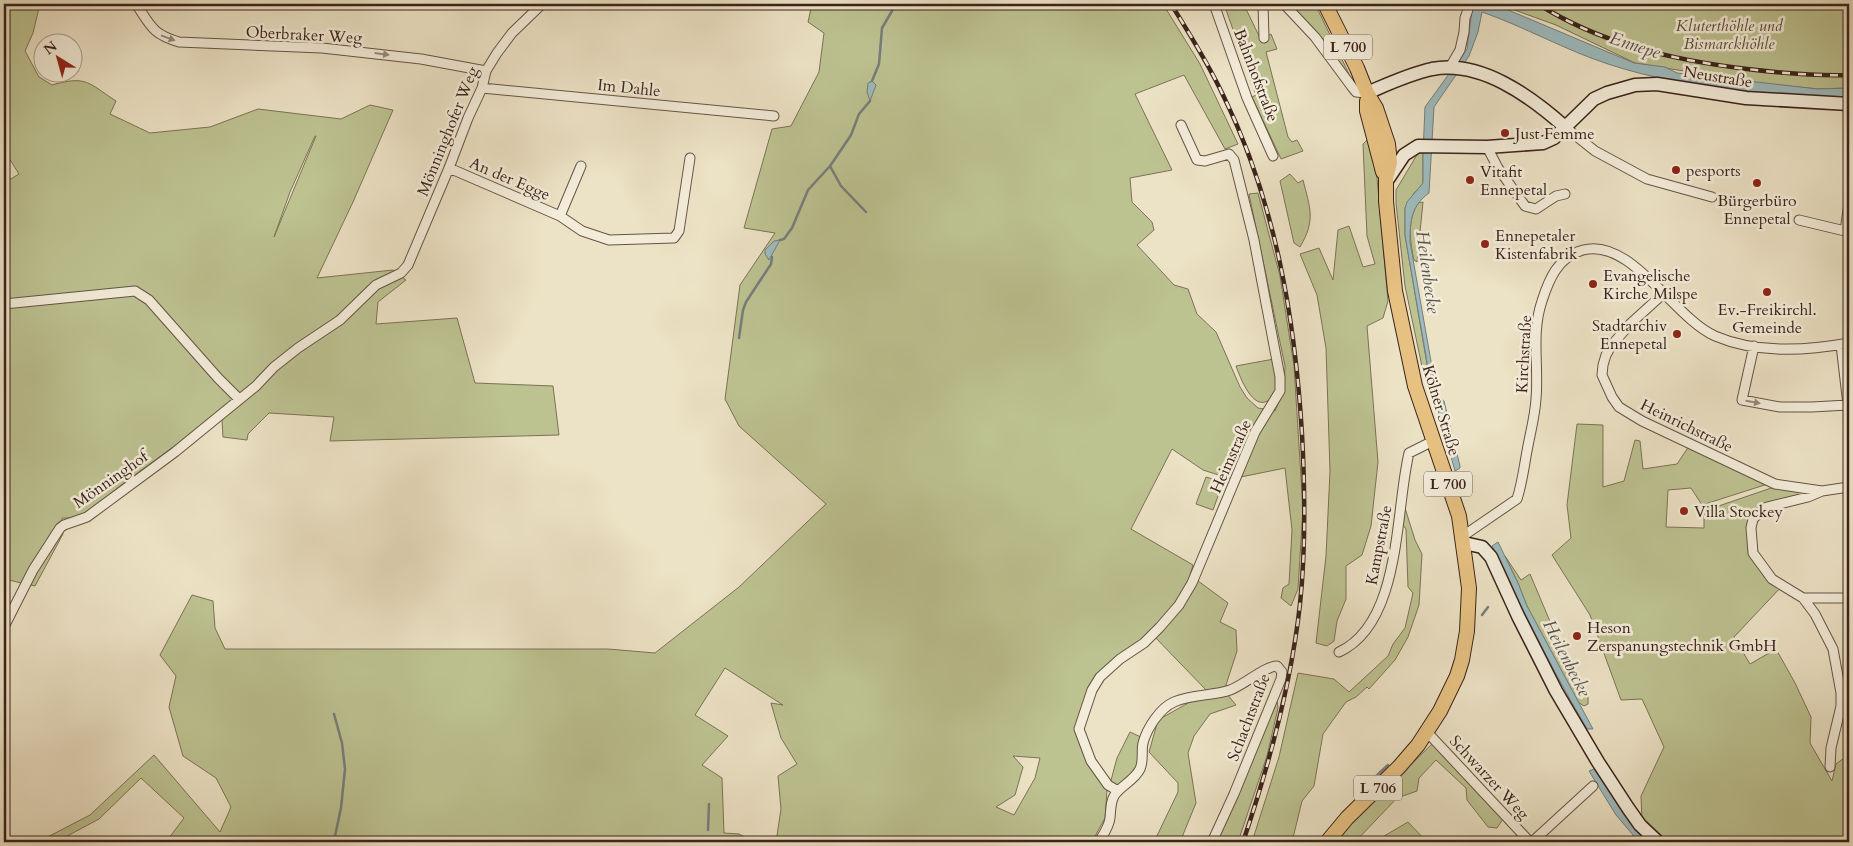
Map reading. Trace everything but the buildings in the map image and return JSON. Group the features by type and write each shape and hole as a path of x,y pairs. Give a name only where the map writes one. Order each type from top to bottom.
{"main road":[{"name":"Kölner Straße","path":"1325,4 1376,108 1382,125 1385,160 1390,162 1386,180 1388,226 1395,291 1415,386 1432,441 1459,516 1469,588 1462,660 1440,712 1427,732 1399,767 1347,818 1327,842"},
{"path":"1367,93 1412,74 1456,68 1488,77 1513,87 1535,102 1565,127"},
{"name":"Neustraße","path":"1385,160 1405,146 1414,144 1487,147 1543,143 1554,138 1588,104 1599,96 1627,86 1643,84 1672,85 1746,98 1849,104"},
{"path":"1386,180 1404,155 1424,145"},
{"path":"1463,540 1486,549 1560,697 1598,762 1640,825 1658,842"}],"street":[{"name":"Oberbraker Weg","path":"136,4 157,32 163,37 179,42 322,48 367,52 486,72"},
{"name":"Mönninghofer Weg","path":"392,276 401,273 408,265 482,88 486,72 512,33 542,4"},
{"name":"Bahnhofstraße","path":"1214,4 1247,98 1273,156"},
{"name":"Bahnhofstraße","path":"1263,4 1264,38"},
{"path":"1284,4 1315,38 1352,88 1356,92 1367,93"},
{"path":"1456,68 1465,18 1470,4"},
{"name":"Im Dahle","path":"482,88 774,116"},
{"name":"Heimstraße","path":"1118,791 1108,785 1091,761 1079,729 1092,690 1100,677 1120,659 1144,643 1179,605 1192,583 1255,432 1280,391 1280,377 1254,240 1234,160 1229,154 1205,161 1197,160 1193,155 1181,125"},
{"path":"1565,127 1595,151 1647,179 1712,197"},
{"path":"1487,147 1498,168 1525,206 1536,209 1556,196 1565,194"},
{"name":"An der Egge","path":"449,168 560,216 582,231 609,240 674,238 679,231 690,158"},
{"name":"An der Egge","path":"560,216 581,166"},
{"path":"1799,220 1847,231 1849,203"},
{"name":"Kirchstraße","path":"1463,540 1517,499 1537,398 1535,344 1538,316 1556,268 1575,252 1597,248 1616,254 1633,266 1663,294 1713,335 1754,346 1785,350 1845,344"},
{"name":"Mönninghof","path":"4,627 34,570 60,528 87,517 200,433 256,386 274,367 298,348 340,320 376,285 392,276"},
{"path":"4,304 135,291 149,300 239,399"},
{"name":"Heinrichstraße","path":"1663,294 1630,324 1611,346 1606,355 1602,375 1609,392 1619,407 1629,415 1775,484 1822,491 1849,487"},
{"path":"1754,346 1742,400 1780,406 1812,407 1848,405 1845,344"},
{"name":"Kampstraße","path":"1339,652 1350,646 1363,634 1378,609 1390,575 1409,453 1432,441"},
{"path":"1822,491 1808,497 1767,507 1753,519 1751,528 1753,553 1758,561 1772,579 1804,598 1819,621 1833,650 1841,693 1841,706 1830,767"},
{"path":"1804,598 1849,598"},
{"name":"Schachtstraße","path":"1099,842 1108,826 1110,807 1118,791 1125,787 1139,772 1143,761 1143,742 1162,709 1179,700 1229,690 1268,668 1277,666 1282,672 1280,679 1234,794 1212,842"},
{"name":"Schwarzer Weg","path":"1427,732 1531,842 1593,786"}],"green space":[{"path":"4,4 40,4 33,32 25,51 32,64 32,82 47,82 52,85 64,82 87,82 116,101 110,114 150,133 210,127 258,109 341,119 370,105 393,110 317,278 393,270 406,280 378,302 376,324 457,318 475,383 553,386 559,435 330,441 334,417 269,413 248,434 247,440 223,437 222,420 228,412 203,425 120,486 86,515 79,518 62,518 63,534 35,586 4,579 4,183 19,174 4,150","holes":["316,136 274,237 290,192"]},
{"path":"812,4 1163,4 1200,64 1238,144 1225,149 1184,75 1135,94 1172,170 1130,178 1132,202 1152,222 1154,230 1137,245 1174,285 1188,289 1197,314 1216,332 1240,387 1247,398 1258,408 1275,411 1284,389 1285,366 1249,194 1258,193 1280,276 1294,366 1303,509 1298,589 1291,606 1281,598 1283,588 1289,584 1292,530 1285,468 1231,479 1203,470 1172,449 1131,529 1193,565 1190,575 1228,603 1220,622 1236,630 1237,651 1225,688 1208,692 1151,633 1098,675 1077,730 1093,770 1107,790 1105,818 1092,842 776,842 781,809 778,776 797,764 781,738 771,703 783,705 725,668 695,715 728,736 702,765 722,778 724,833 739,834 754,842 166,842 184,818 141,778 99,819 56,842 38,842 90,815 154,755 220,832 231,807 216,778 183,756 169,707 176,676 160,655 192,595 213,601 215,628 225,649 608,649 655,653 739,587 826,504 739,426 725,399 740,285 775,233 744,228 772,129 791,126 819,72 824,33 808,22","holes":["1013,756 1040,758 1035,778 1014,815 996,807 1015,795 1023,767"]},
{"path":"1224,4 1244,4 1243,10 1246,9 1261,40 1271,34 1277,49 1266,52 1288,137 1292,142 1297,140 1303,151 1281,159 1252,97 1256,95"},
{"path":"1291,4 1315,4 1351,78"},
{"name":"Kluterthöhle und Bismarckhöhle","path":"1498,4 1849,4 1849,88 1818,89 1757,83 1635,63 1556,25"},
{"path":"1369,138 1376,167 1388,301 1383,318 1367,326 1378,462 1371,526 1362,555 1346,566 1346,599 1337,621 1334,641 1327,646 1316,643 1326,556 1330,471 1326,348 1317,295 1300,254 1319,248 1333,280 1338,230 1349,226 1363,267 1375,264 1367,236 1363,144"},
{"path":"1418,153 1423,153 1423,184 1414,193 1405,208 1405,235 1429,376 1424,376 1405,286 1396,203 1396,190"},
{"path":"1290,174 1298,183 1303,180 1309,206 1310,221 1300,247 1294,243 1280,181"},
{"path":"1423,202 1417,262 1414,260 1410,231 1412,217 1418,203"},
{"path":"1274,359 1277,380 1276,391 1269,400 1258,401 1248,392 1236,366"},
{"path":"1577,424 1603,425 1603,487 1624,481 1635,440 1640,441 1643,469 1677,464 1691,443 1774,482 1702,505 1691,488 1668,490 1666,527 1704,528 1704,511 1783,484 1810,489 1812,498 1768,508 1755,519 1754,531 1757,549 1764,563 1782,586 1734,637 1750,664 1776,649 1811,717 1810,743 1832,781 1836,764 1844,758 1849,759 1849,842 1665,842 1642,822 1641,796 1664,747 1642,699 1621,700 1590,615 1552,555 1571,538 1567,505"},
{"path":"1206,477 1223,482 1213,510 1196,504"},
{"path":"1405,508 1415,540 1422,554 1419,605 1408,637 1395,660 1369,689 1367,687 1356,697 1346,702 1323,734 1314,786 1302,801 1292,842 1252,842 1279,757 1298,673 1334,679 1349,692 1388,656 1393,644 1405,628 1413,593 1408,587 1406,529 1403,525"},
{"path":"1505,556 1521,580 1530,574 1549,619 1588,696 1588,704 1584,706 1578,702 1527,606"},
{"path":"1227,694 1236,705 1210,714 1194,736 1188,753 1196,803 1180,842 1154,842 1178,792 1178,783 1149,752 1158,720 1190,702"},
{"path":"1277,700 1278,708 1267,756 1238,842 1215,842"},
{"path":"1130,732 1143,738 1139,763 1123,784 1110,784 1117,758"},
{"path":"1432,744 1503,819 1497,828 1488,827 1467,800 1466,788 1436,760 1419,778 1417,791 1397,798 1355,842 1335,842 1342,832"},
{"path":"1408,822 1427,842 1374,842"}],"water":[{"path":"1464,4 1494,4 1634,63 1665,67 1677,73 1818,89 1849,88 1849,97 1789,95 1727,89 1637,73 1592,58 1482,12 1478,32 1469,56 1434,107 1429,193 1418,203 1410,227 1410,242 1435,384 1440,398 1444,401 1460,466 1455,471 1431,385 1405,235 1405,208 1407,202 1423,183 1425,107 1467,49 1472,10"},
{"path":"872,81 876,85 870,101 867,92 868,83"},
{"path":"780,240 769,260 765,250 774,241"},
{"path":"1498,542 1527,606 1593,729 1587,729 1537,639 1492,546"},
{"path":"1594,769 1629,822 1647,842 1639,842 1616,815 1589,771"}],"waterway":[{"path":"872,81 879,64 882,28 894,4"},
{"path":"780,240 784,239 792,228 808,190 830,166 851,135 859,114 870,101"},
{"path":"830,166 841,186 866,212"},
{"path":"739,338 746,302 771,264 772,257"},
{"path":"1482,615 1488,607"},
{"path":"334,714 342,743 345,769 341,808 335,836 338,842"},
{"path":"1360,791 1388,765"},
{"path":"708,830 709,804"}],"railway":[{"path":"1171,4 1217,83 1241,135 1256,176 1269,218 1288,303 1299,390 1304,497 1304,540 1300,604 1291,665 1278,725 1262,784 1243,842"},
{"path":"1538,4 1587,30 1612,40 1665,55 1692,61 1785,73 1849,75"}],"place":[{"name":"Just Femme","path":"1505,133"},
{"name":"pesports","path":"1676,170"},
{"name":"Vitafit Ennepetal","path":"1470,180"},
{"name":"Bürgerbüro Ennepetal","path":"1757,183"},
{"name":"Ennepetaler Kistenfabrik","path":"1485,244"},
{"name":"Evangelische Kirche Milspe","path":"1593,284"},
{"name":"Ev.-Freikirchl. Gemeinde","path":"1767,292"},
{"name":"Stadtarchiv Ennepetal","path":"1677,334"},
{"name":"Villa Stockey","path":"1684,511"},
{"name":"Heson Zerspanungstechnik GmbH","path":"1577,636"}],"water label":[{"name":"Ennepe","path":"1635,45"},
{"name":"Heilenbecke","path":"1428,272"},
{"name":"Heilenbecke","path":"1567,658"}]}
